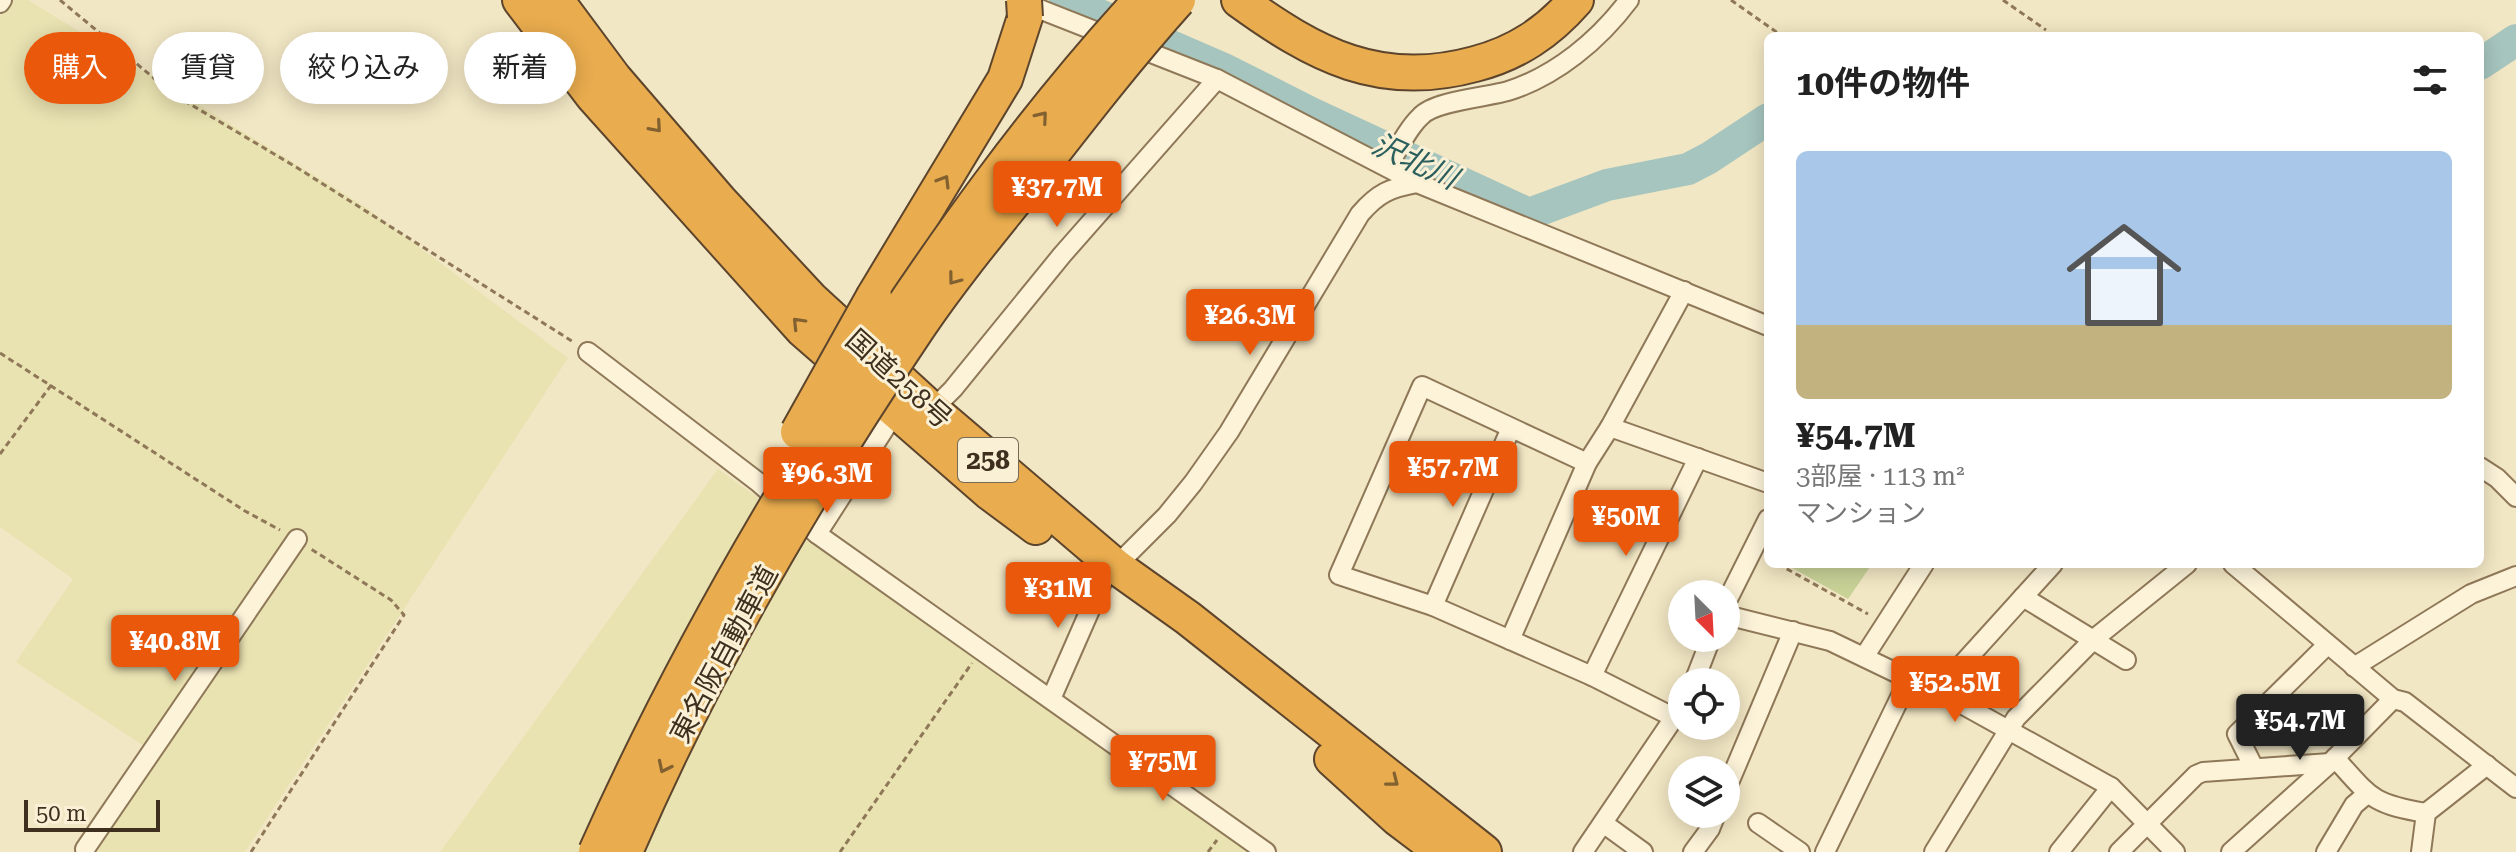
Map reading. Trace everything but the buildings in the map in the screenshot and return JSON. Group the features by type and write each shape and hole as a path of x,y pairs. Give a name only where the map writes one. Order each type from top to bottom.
{"highway":[{"name":"国道258号","path":"520,0 593,96 803,330 989,492 1109,572 1188,618 1484,852"},
{"name":"国道258号","path":"556,0 614,78 720,201 811,299 1109,572 1333,760 1397,818 1442,852"},
{"name":"東名阪自動車道","path":"596,852 706,626 804,459 902,307 1007,159 1141,0"},
{"name":"東名阪自動車道","path":"625,852 728,638 825,473 921,324 1124,60 1178,0"},
{"path":"1068,133 1101,109 1201,0"},
{"path":"1239,0 1315,49 1343,61 1411,75 1446,72 1495,59 1542,34 1576,0"},
{"path":"1278,0 1319,27 1357,43 1389,50 1421,52 1481,42 1516,25 1548,0"},
{"path":"706,626 722,572 821,389 1005,79 1022,6"}],"street":[{"path":"1389,164 1421,114 1511,90 1557,68 1615,19 1629,0"},
{"path":"1022,6 1217,79 1389,164 1417,183 1764,324"},
{"path":"932,410 953,389 1062,255 1217,79"},
{"path":"1051,699 1109,572 1167,515 1211,458 1360,214 1375,197 1397,187 1417,183"},
{"path":"1510,640 1587,463 1684,291"},
{"path":"588,352 758,482 817,534 1266,852"},
{"path":"1587,463 1422,386 1339,575 1433,606 1668,708"},
{"path":"817,534 896,411"},
{"path":"1610,427 1764,482"},
{"path":"1433,606 1511,428"},
{"path":"1592,676 1698,458"},
{"path":"2484,470 2516,497"},
{"path":"1738,580 1764,527"},
{"path":"85,849 297,539"},
{"path":"1864,657 1921,568"},
{"path":"1938,691 2049,568"},
{"path":"1934,852 2007,729 2094,639 2182,568"},
{"path":"2238,568 2393,699 2405,702 2516,788"},
{"path":"2354,667 2471,594 2516,576"},
{"path":"2023,597 2126,660"},
{"path":"1740,618 1830,641 1938,691 2111,787 2175,852"},
{"path":"1740,757 1793,631"},
{"path":"2254,768 2237,734 2327,645"},
{"path":"1825,852 1909,679"},
{"path":"2231,852 2333,761 2393,699"},
{"path":"1583,852 1668,727"},
{"path":"2119,852 2196,775 2333,761 2367,794 2391,807 2426,813"},
{"path":"2421,852 2426,813 2487,765"},
{"path":"2059,852 2111,787"},
{"path":"2326,852 2354,805 2367,794"},
{"path":"1397,818 1414,852"},
{"path":"1603,823 1643,852"},
{"path":"1758,823 1800,852"},
{"path":"1693,852 1710,828"}],"path":[{"path":"60,0 173,94 296,167 588,352"},
{"path":"1731,0 1776,32"},
{"path":"2003,0 2046,30"},
{"path":"0,353 245,511 297,539 391,600 404,615 251,852"},
{"path":"0,454 52,384"},
{"path":"1785,568 1886,624"},
{"path":"840,852 981,650"}],"shaded area":[{"path":"11,0 28,0 80,32 24,32 24,104 136,104 136,66 152,76 152,104 198,104 364,206 568,358 245,852 95,852 159,756 16,662 73,579 0,527 0,16"},
{"path":"718,469 1249,852 440,852"}],"green space":[{"path":"1792,568 1869,568 1848,599"}],"waterway":[{"name":"沢北川","path":"1065,0 1226,70 1529,214 1607,185 1688,169 1764,122"},
{"name":"沢北川","path":"2484,61 2516,40"}]}
